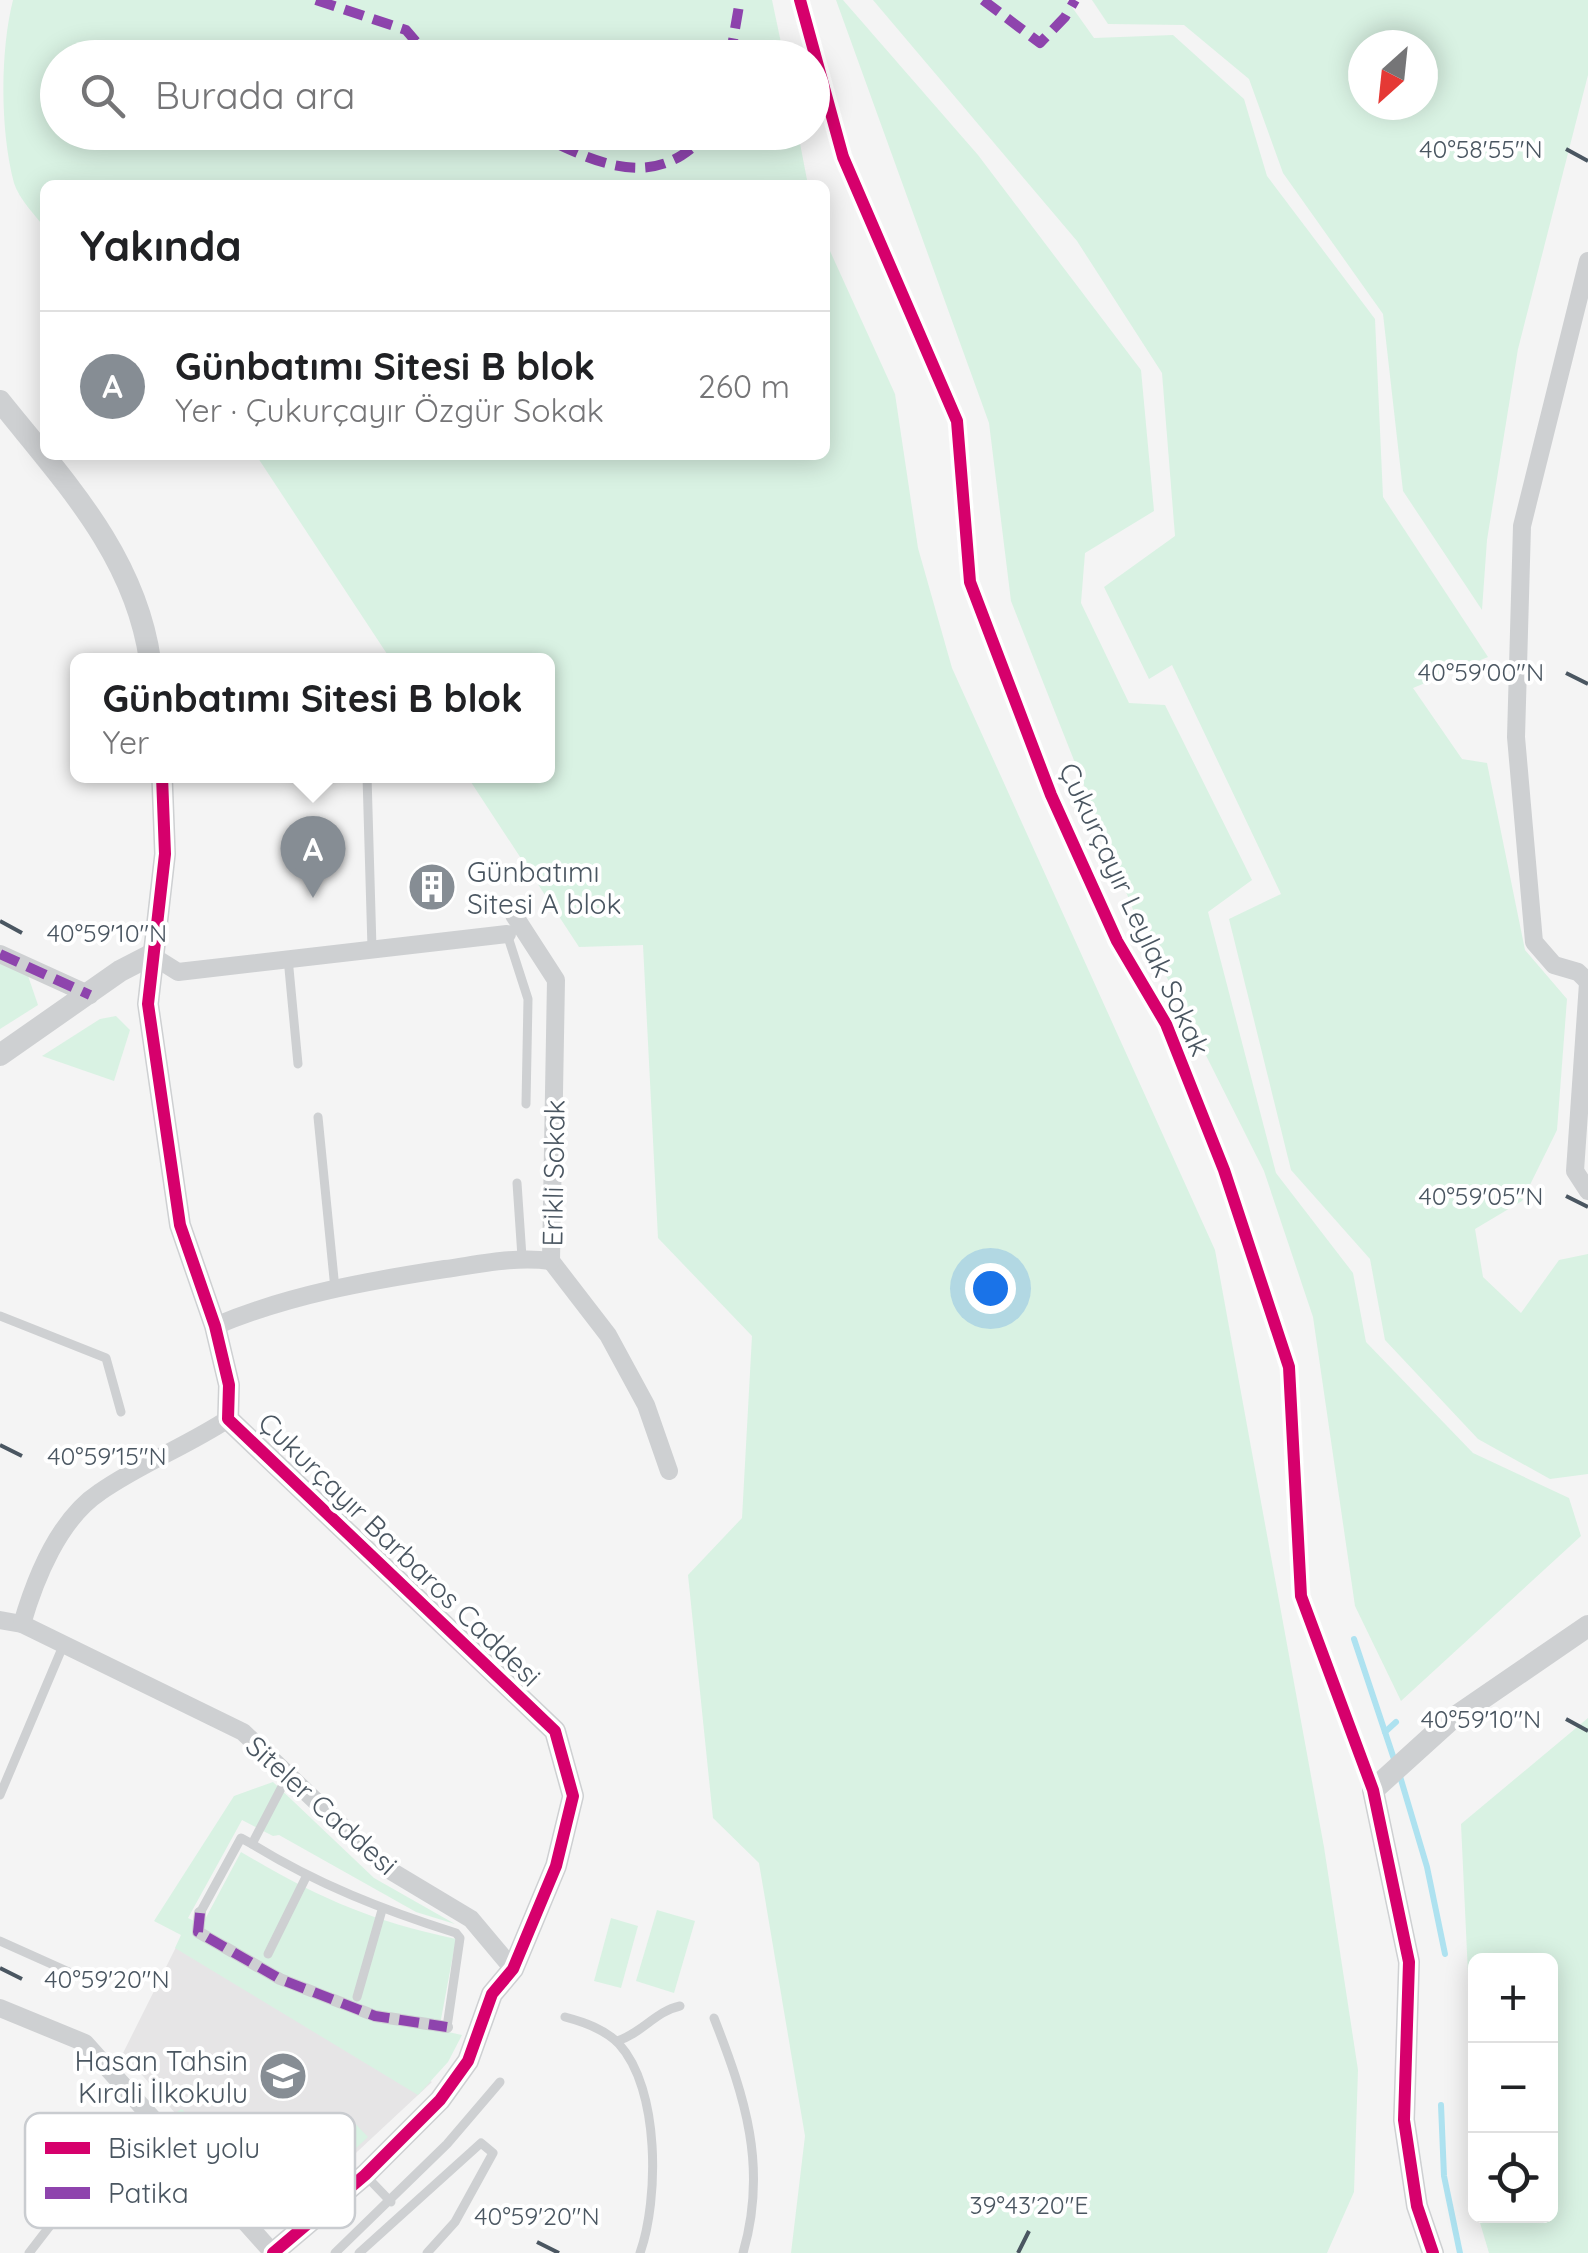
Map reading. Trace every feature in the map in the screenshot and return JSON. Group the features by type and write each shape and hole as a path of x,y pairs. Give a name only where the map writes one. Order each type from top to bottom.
{"street":[{"name":"Çukurçayır Leylak Sokak","path":"800,0 808,40"},
{"name":"Çukurçayır Leylak Sokak","path":"830,113 843,157 884,243 958,421 970,582 1051,795 1117,941 1166,1024 1224,1170 1289,1366 1301,1596 1379,1783"},
{"path":"1588,261 1522,526 1516,737 1534,942 1554,965 1578,972 1588,982 1575,1171 1588,1192"},
{"path":"0,401 40,451"},
{"path":"47,460 102,528 132,588 148,653"},
{"name":"Çukurçayır Barbaros Caddesi","path":"162,783 166,854 148,1004 180,1224 215,1326 229,1385 228,1420 555,1731 573,1796 556,1866 513,1969 492,1994 483,2030 459,2074 440,2100 355,2183"},
{"name":"Erikli Sokak","path":"514,915 556,980 551,1261 608,1335 646,1405 668,1471"},
{"path":"0,1055 152,955 178,972 507,934"},
{"path":"0,954 90,994"},
{"path":"215,1326 252,1310 336,1289 522,1257 551,1261"},
{"path":"22,1624 33,1587 59,1539 96,1494 228,1420"},
{"name":"Siteler Caddesi","path":"0,1620 22,1624 243,1732 386,1868 471,1919 513,1969"},
{"path":"1432,2253 1414,2191 1404,2120 1409,1962 1379,1783 1448,1722 1588,1626"},
{"path":"200,1912 198,1932 280,1979 375,2016 447,2026"},
{"path":"0,2008 85,2043 151,2113"},
{"path":"251,2228 273,2253"},
{"name":"Çukurçayır Barbaros Caddesi","path":"273,2253 302,2228"}],"lane":[{"path":"367,783 372,948"},
{"path":"507,934 528,999 526,1104"},
{"path":"288,958 298,1064"},
{"path":"318,1117 336,1289"},
{"path":"517,1182 522,1257"},
{"path":"0,1316 106,1358 121,1412"},
{"path":"0,1795 63,1646"},
{"path":"252,1844 287,1777"},
{"path":"200,1912 241,1838 306,1877 460,1938 447,2026"},
{"path":"268,1954 306,1877"},
{"path":"357,1996 382,1910"},
{"path":"0,1941 78,1976"},
{"path":"617,2041 632,2036 666,2009 680,2006"},
{"path":"565,2017 588,2023 617,2041 631,2059 644,2098 654,2191 640,2253"},
{"path":"714,2018 752,2128 754,2185 743,2253"},
{"path":"335,2253 390,2201 500,2082"},
{"path":"359,2253 481,2142 493,2153 454,2222 427,2253"},
{"path":"365,2175 400,2212"},
{"path":"29,2253 48,2228"}],"shaded area":[{"name":"Hasan Tahsin Kırali İlkokulu","path":"182,1935 432,2082 355,2154 355,2113 175,2113 123,2053"}],"green space":[{"path":"13,0 772,0 780,40 40,40 40,150 801,150 807,180 40,180 40,222 16,189 9,162 4,67"},
{"path":"836,0 843,0 978,155 1141,370 1154,511 1085,553 1081,603 1129,703 1165,705 1252,880 1208,912 1276,1173 1353,1273 1366,1342 1473,1453 1569,1498 1581,1536 1401,1701 1355,1606 1313,1317 1264,1171 1134,912 1011,601 989,423"},
{"path":"873,0 1067,0 1094,38 1173,35 1244,99 1267,176 1375,319 1383,497 1488,657 1413,688 1462,759 1487,763 1525,950 1567,999 1557,1130 1522,1201 1475,1229 1483,1277 1521,1313 1559,1260 1588,1254 1588,1474 1550,1479 1478,1439 1385,1340 1370,1259 1291,1170 1229,919 1281,894 1172,665 1149,679 1104,587 1175,536 1162,373 1077,241"},
{"path":"1092,0 1588,0 1588,75 1518,349 1487,540 1482,610 1403,491 1383,314 1283,173 1249,79 1184,25 1108,24"},
{"path":"830,251 895,394 918,548 952,668 1215,1250 1324,1847 1358,2070 1354,2192 1327,2253 791,2253 805,2136 759,1863 713,1818 688,1575 742,1518 752,1336 658,1238 643,945 579,947 472,783 555,783 555,653 386,653 259,460 830,460"},
{"path":"0,960 27,973 38,1005 0,1029"},
{"path":"116,1016 130,1030 114,1081 42,1056 100,1019"},
{"path":"1588,1718 1588,2253 1489,2253 1480,2223 1558,2223 1558,1953 1468,1953 1468,1974 1461,1824"},
{"path":"273,1782 374,1878 455,1924 416,1912 279,1835 273,1836 242,1820 188,1918 202,1925 241,1852 344,1906 456,1939 439,2030 462,2035 448,2062 418,2095 175,1948 181,1935 154,1921 234,1796"},
{"path":"657,1910 695,1921 674,1993 636,1981"},
{"path":"611,1918 638,1926 621,1988 594,1981"},
{"path":"355,2123 368,2137 355,2149"}],"waterway":[{"path":"1354,1639 1395,1762"},
{"path":"1385,1732 1396,1722"},
{"path":"1399,1773 1427,1867 1445,1954"},
{"path":"1441,2105 1444,2176 1460,2253"}],"marked path":[{"path":"316,0 406,30 415,40"},
{"path":"733,40 740,0"},
{"path":"983,0 1040,43 1075,0"},
{"path":"571,150 601,162 638,168 673,160 689,150"},
{"path":"0,954 90,995"},
{"path":"200,1913 198,1932 280,1979 375,2016 447,2027"}],"cycle path":[{"path":"800,0 811,40"},
{"path":"830,110 843,157 957,421 970,582 1051,795 1117,941 1166,1024 1224,1170 1289,1367 1301,1596 1373,1790 1409,1962 1404,2120 1417,2206 1433,2253"},
{"path":"162,783 165,854 148,1004 180,1225 215,1326 229,1385 228,1419 555,1731 573,1796 556,1866 513,1969 492,1994 468,2061 440,2100 355,2183"},
{"path":"273,2253 302,2228"}],"place":[{"name":"Günbatımı Sitesi A blok","path":"432,887"},
{"name":"Günbatımı Sitesi B blok","path":"313,898"},
{"name":"Hasan Tahsin Kırali İlkokulu","path":"283,2076"}]}
